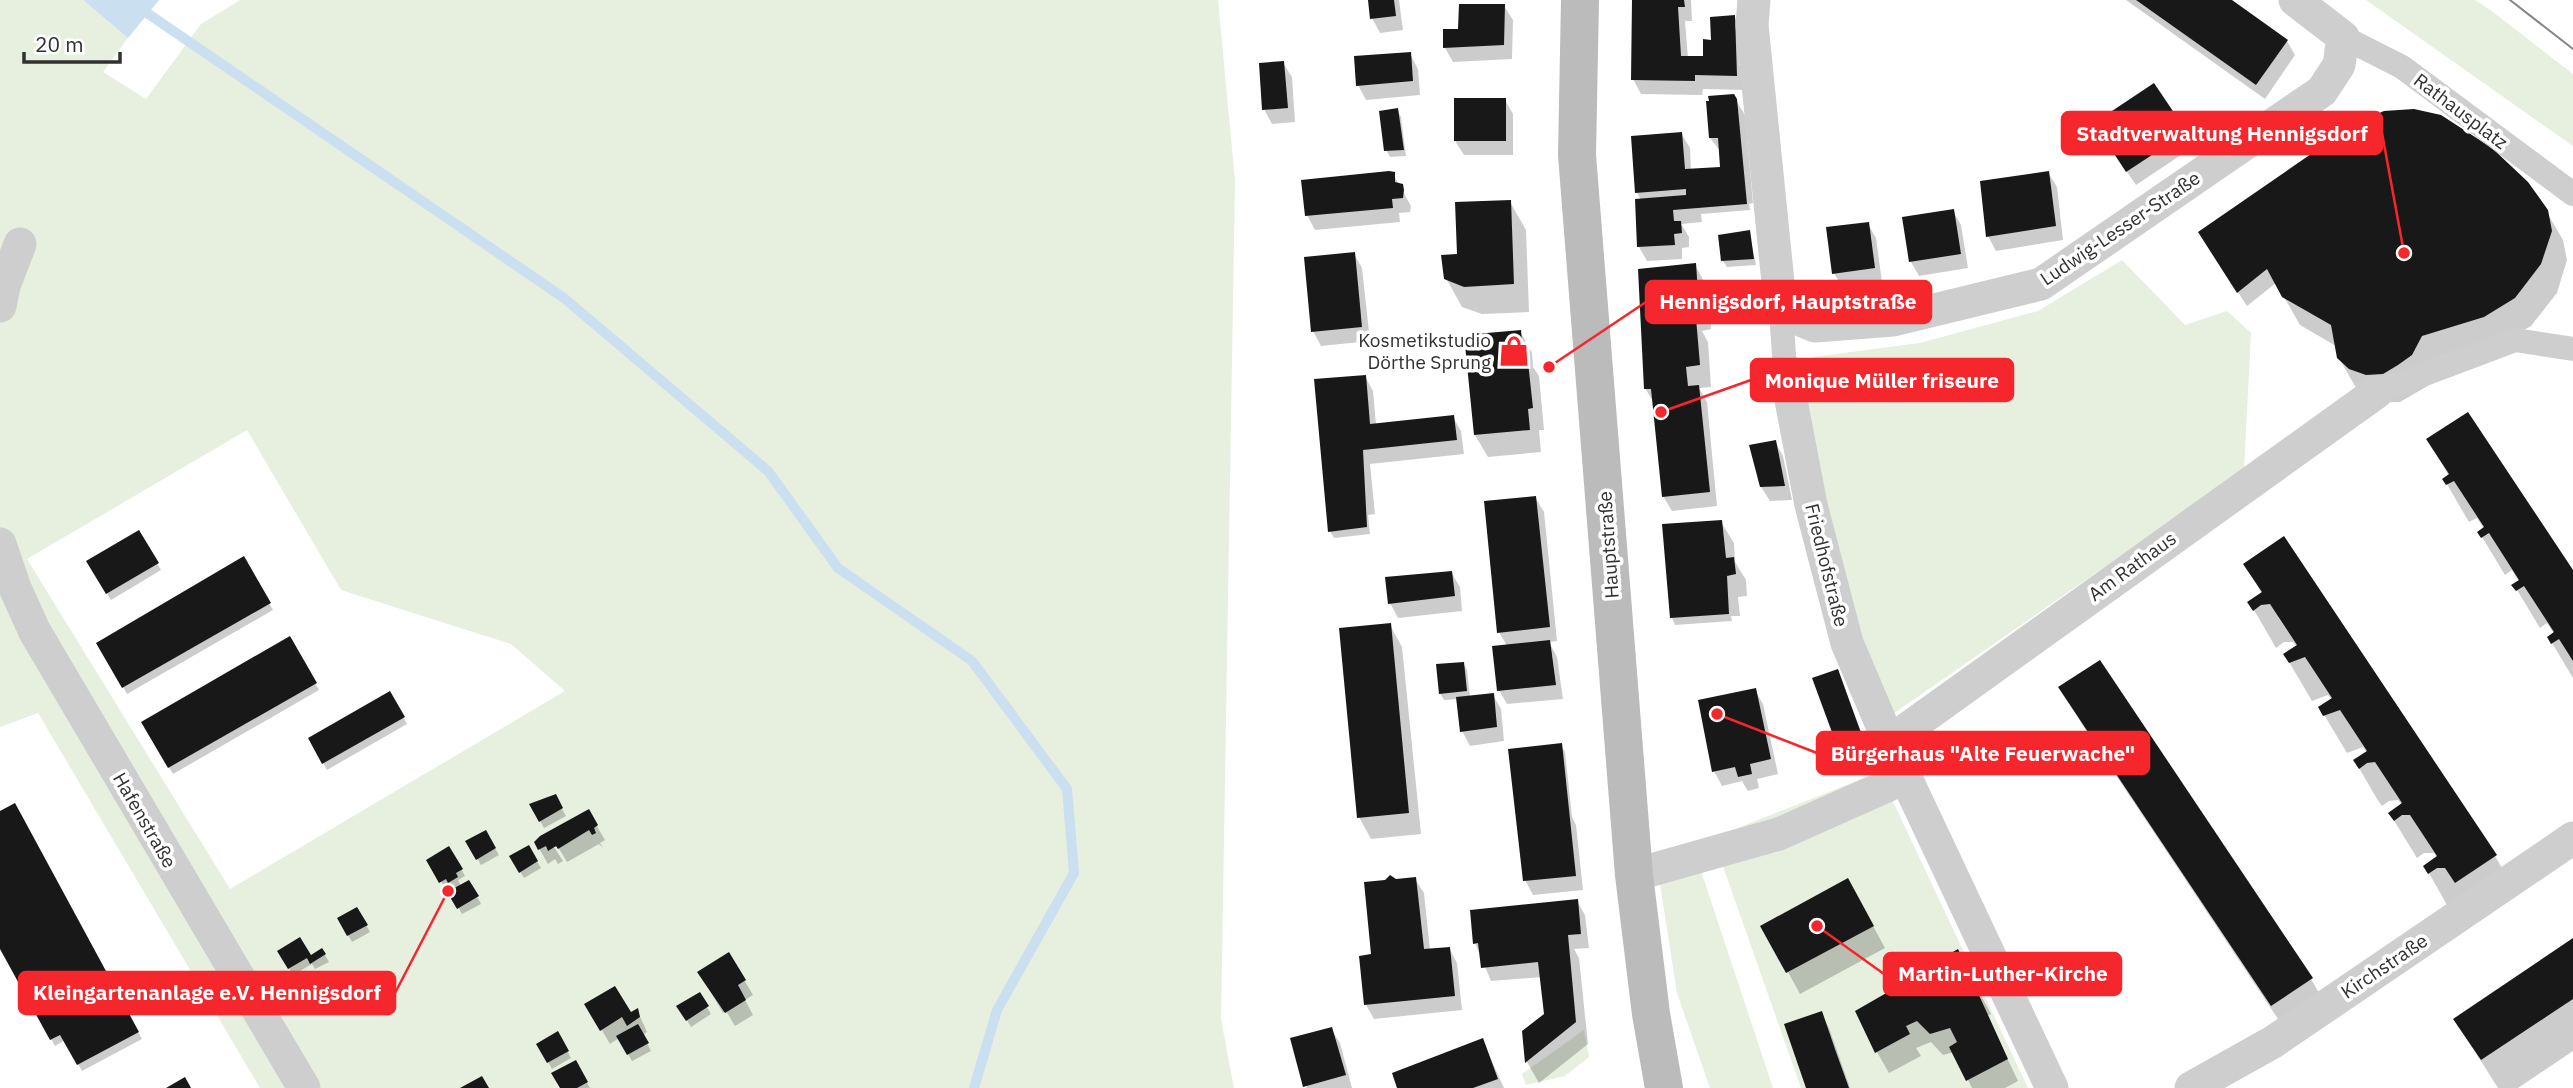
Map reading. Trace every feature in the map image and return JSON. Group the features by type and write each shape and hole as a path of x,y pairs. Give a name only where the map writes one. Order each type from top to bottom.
{"main road":[{"name":"Hauptstraße","path":"1580,0 1577,155 1634,875 1651,1014 1664,1088"}],"street":[{"name":"Friedhofstraße","path":"1754,0 1752,25 1782,312 1785,369 1811,505 1847,643 1889,742 2052,1088"},
{"path":"2295,0 2343,37"},
{"name":"Ludwig-Lesser-Straße","path":"1782,312 1815,326 1893,320 2041,284 2322,91 2339,65 2343,37"},
{"name":"Rathausplatz","path":"2343,37 2402,67 2573,194"},
{"path":"0,306 4,286 20,244"},
{"path":"2377,392 2515,340 2573,349"},
{"name":"Am Rathaus","path":"1889,742 2377,392"},
{"name":"Hafenstraße","path":"0,544 15,588 35,632 304,1088"},
{"path":"1634,875 1779,834 1907,777"},
{"name":"Kirchstraße","path":"2191,1088 2273,1042 2573,838"}],"green space":[{"path":"0,0 83,0 128,38 103,72 146,99 201,24 240,0 1218,0 1235,180 1221,1019 1234,1088 260,1088 38,713 0,727","holes":["247,430 341,590 511,644 565,691 230,889 27,559"]},
{"path":"2366,0 2475,0 2489,9 2573,74 2573,146"},
{"path":"2122,260 2185,325 2227,311 2251,333 2244,470 1890,716 1836,565 1799,396 1813,357 1920,343 2038,311"},
{"path":"1879,772 2028,1088 1801,1088 1713,838"},
{"path":"1700,868 1773,1088 1710,1088 1677,993 1660,884"},
{"path":"1584,1030 1589,1057 1565,1076 1526,1085 1522,1074"}],"water":[{"path":"83,0 159,0 128,38"}],"building":[{"path":"1368,0 1394,0 1396,16 1370,19"},
{"path":"1632,0 1684,0 1685,7 1678,7 1681,56 1703,56 1703,39 1711,40 1710,17 1735,15 1737,76 1695,75 1695,81 1631,80"},
{"path":"2136,0 2232,0 2288,40 2256,85"},
{"path":"1459,4 1505,4 1504,45 1443,48 1443,29 1458,29"},
{"path":"1411,52 1413,81 1356,86 1354,56"},
{"path":"1284,61 1288,108 1262,110 1259,63"},
{"path":"2154,83 2187,132 2126,172 2094,123"},
{"path":"1734,94 1737,99 1747,204 1673,210 1674,221 1681,221 1682,233 1674,234 1675,245 1637,247 1635,199 1686,195 1686,189 1635,193 1631,136 1682,132 1685,169 1720,167 1718,138 1709,138 1706,101 1709,101 1708,96"},
{"path":"1454,98 1506,98 1506,141 1454,141"},
{"path":"1398,108 1404,150 1384,151 1379,111"},
{"path":"2414,109 2441,115 2492,148 2528,182 2548,210 2552,231 2541,264 2515,298 2484,317 2422,336 2412,355 2398,365 2383,374 2366,375 2349,369 2337,358 2331,325 2282,297 2267,269 2237,293 2198,232 2356,123 2384,111"},
{"path":"2049,171 2056,226 1986,237 1980,181"},
{"path":"1395,172 1395,182 1403,184 1404,190 1403,198 1392,199 1393,208 1305,216 1301,180"},
{"path":"1511,200 1514,284 1464,287 1444,279 1441,255 1457,254 1455,202"},
{"path":"1954,209 1961,254 1909,262 1902,217"},
{"path":"1869,222 1875,268 1832,274 1826,227"},
{"path":"1750,230 1754,259 1721,261 1718,235"},
{"path":"1355,252 1362,327 1311,332 1304,257"},
{"path":"1696,263 1699,308 1683,311 1684,320 1696,318 1700,365 1686,367 1688,386 1699,385 1710,492 1662,497 1651,389 1644,389 1638,269"},
{"path":"1521,330 1523,354 1527,353 1533,408 1528,409 1530,430 1474,435 1464,335"},
{"path":"1366,375 1370,424 1454,415 1457,440 1363,450 1367,527 1328,532 1314,379"},
{"path":"2468,412 2573,570 2573,661 2559,639 2551,644 2547,637 2554,632 2524,586 2516,591 2511,585 2519,580 2489,533 2481,538 2477,532 2484,527 2454,481 2446,485 2442,479 2449,474 2426,439"},
{"path":"1776,440 1785,486 1760,487 1749,445"},
{"path":"1536,496 1550,627 1497,633 1484,501"},
{"path":"1722,520 1726,558 1734,557 1736,574 1727,576 1729,614 1670,618 1662,524"},
{"path":"139,530 159,563 106,594 86,561"},
{"path":"2284,536 2497,855 2455,883 2445,868 2437,868 2428,874 2423,866 2437,856 2410,815 2402,815 2394,821 2388,813 2402,803 2375,762 2367,763 2359,769 2353,760 2367,751 2340,710 2323,716 2318,707 2332,698 2305,657 2289,663 2283,654 2297,645 2270,604 2261,605 2253,611 2247,602 2262,592 2243,564"},
{"path":"244,556 271,603 122,688 96,643"},
{"path":"1452,571 1455,596 1388,604 1385,577"},
{"path":"1391,623 1409,813 1357,818 1339,628"},
{"path":"290,636 317,683 168,768 141,722"},
{"path":"1550,640 1556,685 1497,691 1492,646"},
{"path":"2100,660 2313,978 2271,1006 2058,687"},
{"path":"1464,662 1467,691 1439,694 1436,664"},
{"path":"1838,669 1865,744 1840,754 1812,678"},
{"path":"1756,688 1771,759 1750,764 1752,774 1738,777 1735,767 1712,772 1698,700"},
{"path":"390,691 405,717 322,764 308,738"},
{"path":"1494,693 1497,727 1460,732 1456,697"},
{"path":"1562,743 1576,876 1523,881 1508,749"},
{"path":"556,794 563,808 539,822 529,804"},
{"path":"15,803 139,1032 77,1065 60,1035 50,1040 0,949 0,811"},
{"path":"589,809 598,825 594,828 596,833 592,835 589,830 558,849 556,846 548,851 546,846 538,850 534,842 540,836"},
{"path":"486,830 496,848 476,860 465,841"},
{"path":"529,845 538,861 519,873 509,856"},
{"path":"449,846 463,869 456,873 458,877 448,883 446,879 439,883 426,860"},
{"path":"1390,875 1396,879 1416,877 1424,949 1450,947 1455,996 1364,1005 1359,956 1371,954 1364,882 1385,880"},
{"path":"1848,878 1874,926 1786,973 1760,926"},
{"path":"469,880 479,896 457,909 447,892"},
{"path":"1578,899 1581,934 1568,935 1576,1022 1525,1063 1522,1031 1544,1014 1538,962 1481,968 1478,943 1473,944 1470,910"},
{"path":"357,907 368,925 347,936 337,918"},
{"path":"300,937 311,955 322,948 326,954 310,964 307,958 288,969 277,951"},
{"path":"2573,938 2573,999 2481,1060 2453,1019"},
{"path":"1958,949 2008,1059 1966,1081 1949,1047 1957,1042 1950,1028 1930,1034 1917,1021 1906,1026 1910,1034 1875,1053 1855,1011 1902,984 1905,989 1921,980 1918,972"},
{"path":"729,952 746,980 738,985 746,1000 725,1013 697,972"},
{"path":"615,986 631,1012 638,1008 640,1017 627,1026 622,1017 600,1031 584,1004"},
{"path":"700,992 709,1006 686,1021 676,1006"},
{"path":"1822,1011 1849,1088 1806,1088 1784,1024"},
{"path":"638,1024 649,1043 627,1055 616,1036"},
{"path":"1332,1027 1346,1075 1303,1087 1290,1038"},
{"path":"558,1031 569,1051 547,1063 536,1044"},
{"path":"1483,1038 1498,1079 1473,1088 1397,1088 1392,1073"},
{"path":"576,1060 588,1082 577,1088 560,1088 551,1073"},
{"path":"482,1076 489,1088 460,1088"},
{"path":"185,1077 191,1088 166,1088"}],"waterway":[{"path":"128,0 564,298 768,471 838,568 972,661 1067,789 1074,873 997,1010 974,1088"}],"tram line":[{"path":"2510,0 2573,49"}],"place":[{"name":"Stadtverwaltung Hennigsdorf","path":"2404,253"},
{"name":"Kosmetikstudio Dörthe Sprung","path":"1514,351"},
{"name":"Hennigsdorf, Hauptstraße","path":"1549,367"},
{"name":"Monique Müller friseure","path":"1661,412"},
{"name":"Bürgerhaus \"Alte Feuerwache\"","path":"1717,714"},
{"name":"Kleingartenanlage e.V. Hennigsdorf","path":"448,891"},
{"name":"Martin-Luther-Kirche","path":"1817,926"}]}
